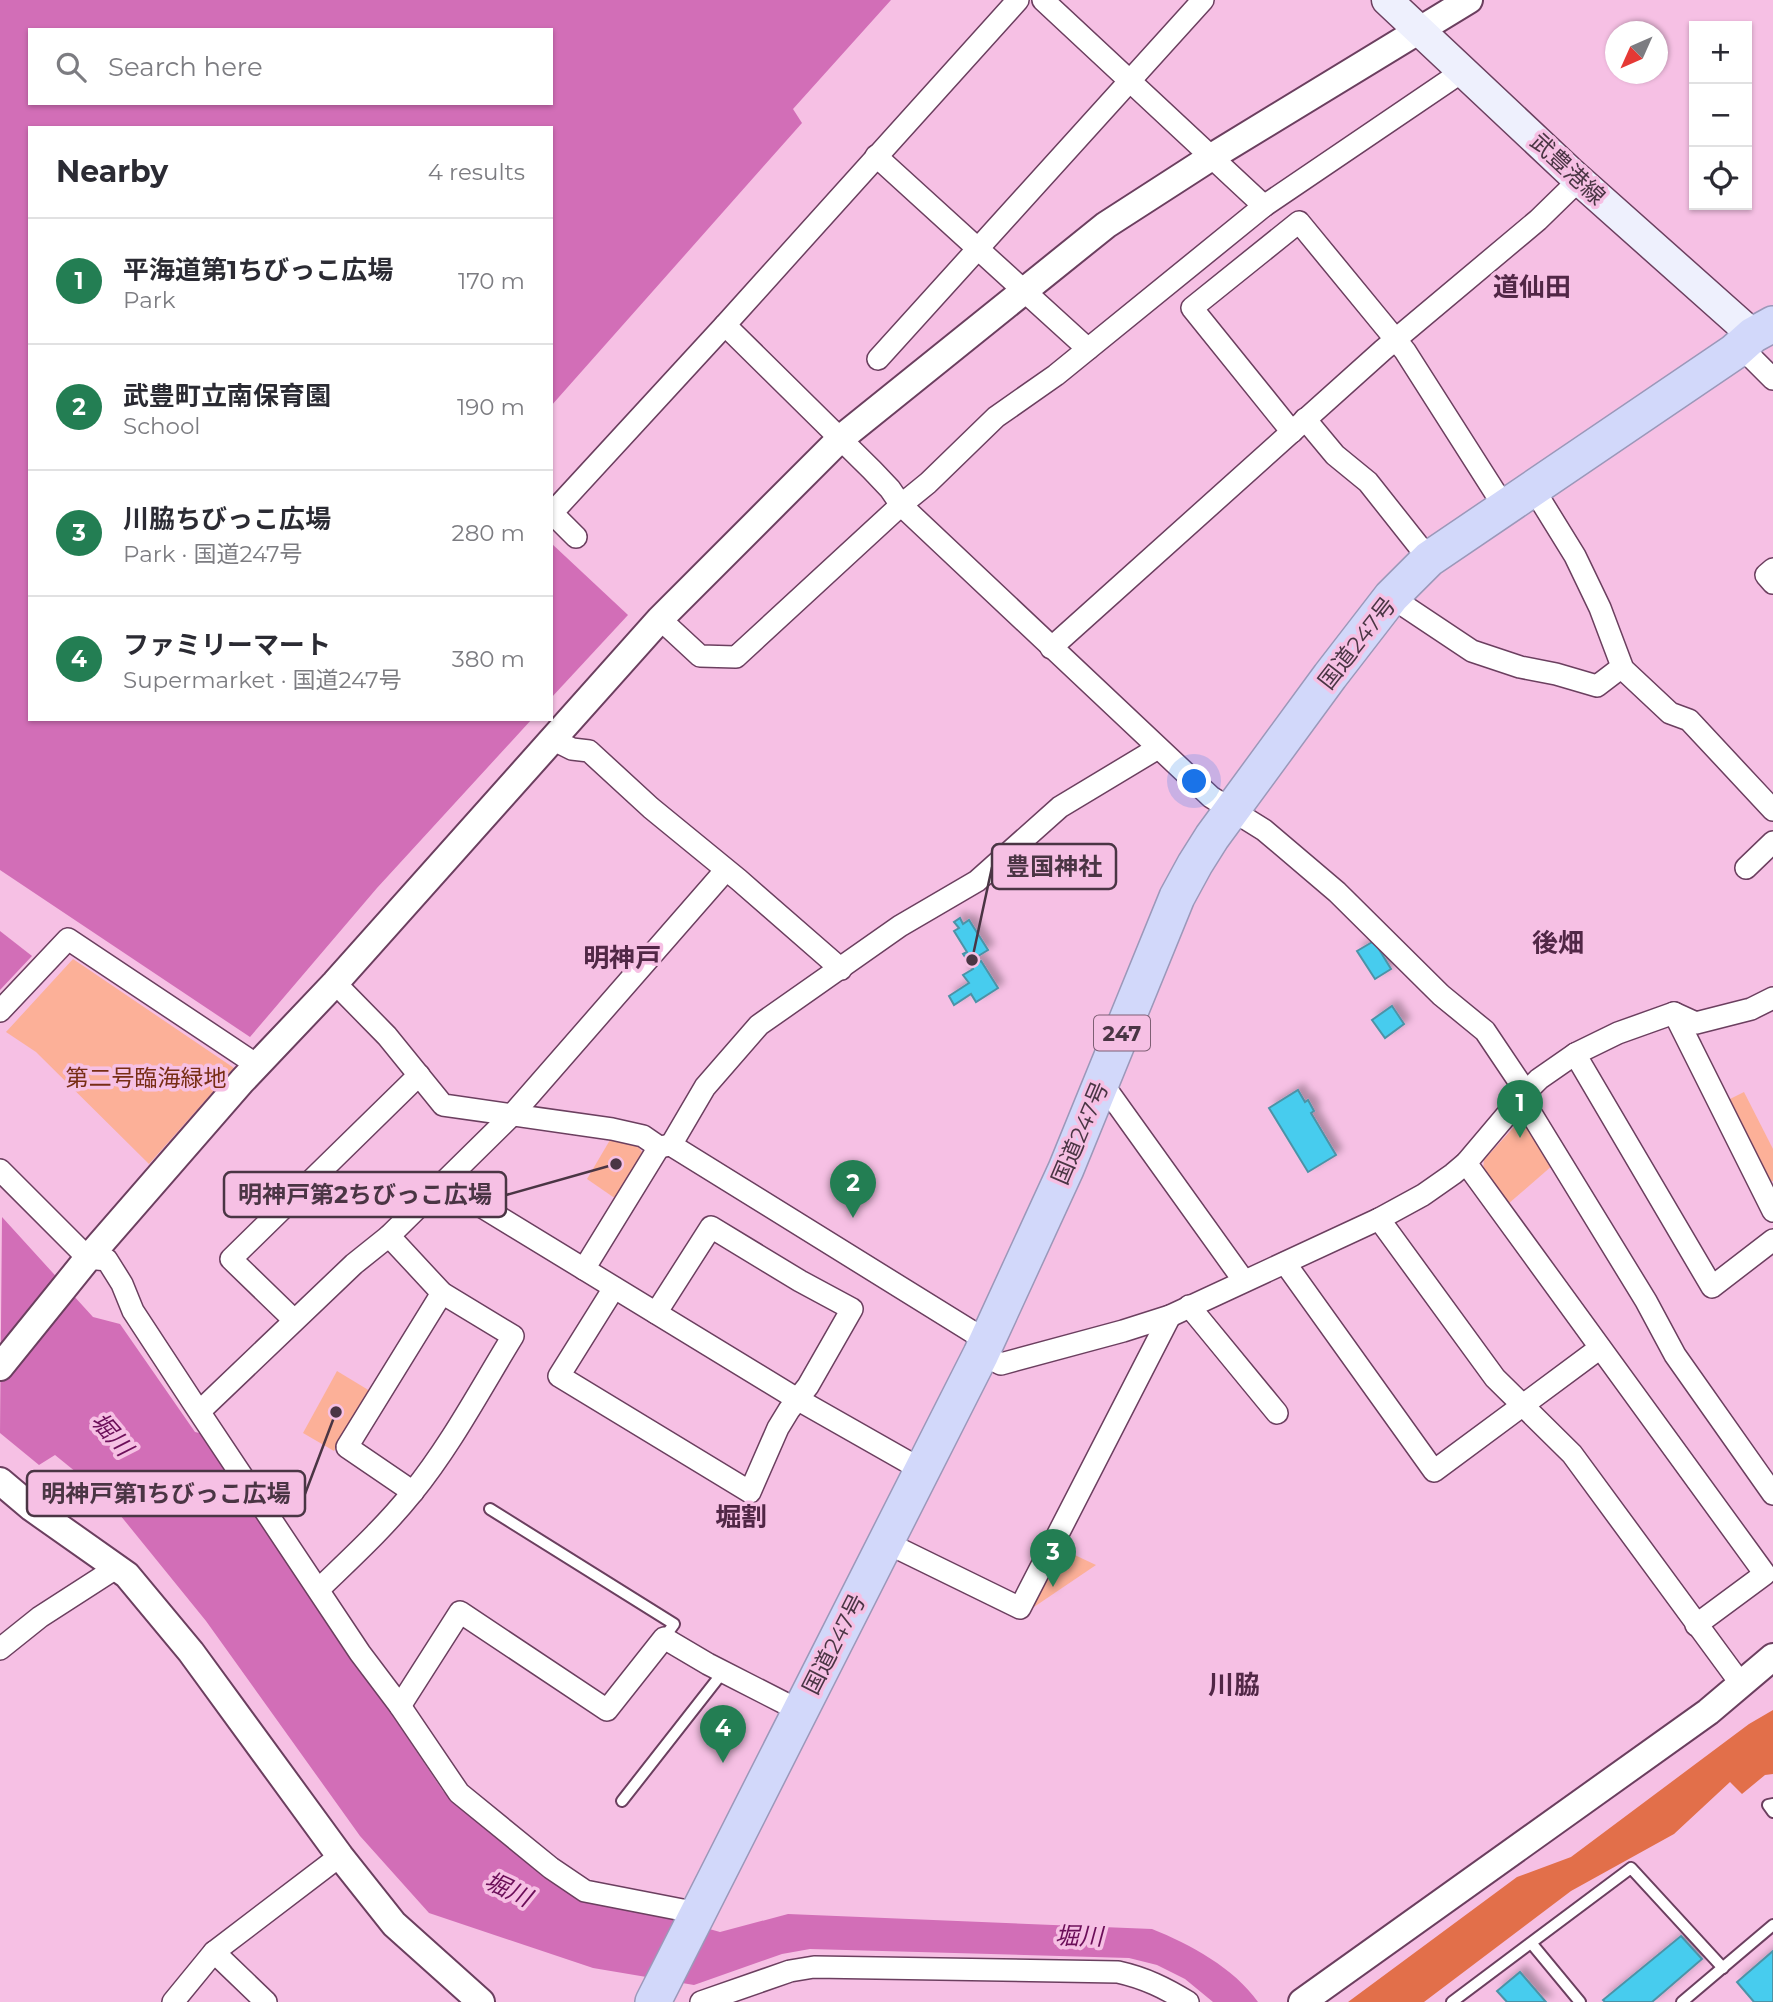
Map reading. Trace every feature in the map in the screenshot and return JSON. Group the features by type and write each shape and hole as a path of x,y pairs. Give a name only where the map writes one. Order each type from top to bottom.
{"highway":[{"name":"国道247号","path":"655,1998 984,1348 1066,1169 1177,897 1195,864 1330,676 1391,597 1429,559 1756,335"}],"main road":[{"name":"武豊港線","path":"1387,0 1579,180 1756,335"}],"street":[{"path":"553,512 1018,0"},
{"path":"1043,0 1264,206"},
{"path":"878,359 1203,0"},
{"path":"0,1367 88,1258 257,1066 335,983 660,619 841,439 1106,225 1213,156 1469,0"},
{"path":"660,619 700,656 736,657 901,505 928,484 996,418 1056,375 1264,206 1463,71"},
{"path":"876,156 1088,349"},
{"path":"1051,648 1298,425 1538,220 1579,180"},
{"path":"1429,559 1368,482 1298,425 1192,308 1299,222 1405,351 1519,498 1575,556 1600,608 1623,669 1670,713 1689,720 1773,810"},
{"path":"725,325 890,489 901,505 1158,748 1211,797 1264,830 1337,892 1441,995 1485,1031 1646,1301 1675,1355 1773,1494"},
{"path":"1756,335 1773,379"},
{"path":"553,514 576,537"},
{"path":"1773,569 1766,575 1773,583"},
{"path":"1391,597 1455,642 1496,660 1597,686 1623,669"},
{"path":"554,740 572,749 589,751 651,808 841,969"},
{"path":"584,1269 705,1087 742,1041 759,1025 900,926 977,881 1060,807 1158,748"},
{"path":"1746,868 1773,842"},
{"path":"200,1411 354,1264 389,1236 512,1115 725,871"},
{"path":"0,1011 68,939 257,1066"},
{"path":"335,983 387,1036 443,1105 643,1136 665,1146 984,1348 1001,1363 1170,1316 1379,1219 1423,1195 1466,1163 1523,1094 1539,1079 1575,1054 1674,1013 1696,1023 1751,1009 1773,998"},
{"path":"1674,1013 1773,1211"},
{"path":"1575,1054 1712,1287 1773,1240"},
{"path":"294,1320 231,1259 419,1075"},
{"path":"1102,1083 1244,1281"},
{"path":"1466,1163 1765,1574 1696,1625"},
{"path":"0,1170 88,1258 107,1260 122,1284 133,1311 367,1663 400,1706 459,1794 551,1868 585,1891 695,1917"},
{"path":"443,1183 797,1399 922,1470"},
{"path":"1379,1219 1495,1378 1572,1454 1741,1684"},
{"path":"614,1288 559,1376 750,1492 778,1428 808,1385 852,1309 800,1281 712,1227 656,1313"},
{"path":"319,1589 376,1535 413,1492 513,1336 442,1293 389,1236"},
{"path":"1284,1262 1434,1471 1600,1348"},
{"path":"413,1492 347,1447 442,1293"},
{"path":"1189,1306 1277,1413"},
{"path":"885,1542 1020,1608 1170,1316"},
{"path":"0,1481 127,1575 191,1652 340,1856 394,1924 481,2002"},
{"path":"0,1649 40,1617 116,1568"},
{"path":"400,1706 460,1612 607,1710 664,1638 800,1711"},
{"path":"1302,2002 1709,1712 1773,1657"},
{"path":"173,2002 214,1952 340,1856"},
{"path":"214,1952 266,2002"},
{"path":"701,2002 790,1971 814,1967 1118,1972 1150,1980 1188,2002"}],"lane":[{"path":"490,1509 674,1624 664,1638"},
{"path":"622,1801 723,1672"},
{"path":"1773,1804 1768,1805 1773,1812"},
{"path":"1452,2002 1631,1868 1723,1968"},
{"path":"1682,2002 1773,1925"},
{"path":"1532,1944 1580,2002"}],"green space":[{"name":"第二号臨海緑地","path":"73,959 234,1068 149,1164 36,1052 6,1032"},
{"path":"1744,1092 1773,1149 1773,1181 1770,1182 1728,1100"},
{"path":"1524,1116 1553,1165 1508,1204 1483,1170 1484,1160"},
{"path":"610,1140 637,1145 642,1152 616,1199 587,1179"},
{"path":"337,1371 370,1391 334,1451 303,1433"},
{"path":"1062,1549 1096,1565 1031,1609"}],"shaded area":[{"path":"1773,1710 1773,1774 1765,1775 1742,1794 1730,1782 1674,1834 1571,1891 1424,2002 1348,2002 1517,1877 1571,1857 1749,1724"}],"water":[{"path":"0,0 891,0 793,109 802,123 553,404 553,126 28,126 28,721 530,721 377,888 250,1037 0,870"},
{"path":"553,545 628,615 553,696"},
{"path":"0,931 32,956 0,990"},
{"name":"堀川","path":"2,1217 93,1317 120,1324 195,1432 204,1434 443,1791 456,1805 574,1891 720,1932 788,1914 1152,1929 1210,1958 1237,1978 1258,2002 1213,2002 1185,1979 1157,1965 1129,1958 810,1949 782,1954 694,1985 593,1968 429,1913 360,1836 206,1621 103,1494 55,1455 39,1465 0,1433"}],"building":[{"path":"960,918 963,924 969,920 988,950 975,958 978,963 981,961 998,988 976,1002 971,994 954,1005 949,996 969,983 963,975 973,969 963,954 967,952 954,931 959,928 954,922"},
{"path":"1374,941 1391,969 1375,979 1357,951"},
{"path":"1392,1006 1404,1024 1385,1038 1372,1020"},
{"path":"1298,1090 1305,1102 1308,1100 1314,1111 1311,1113 1336,1155 1308,1172 1269,1108"},
{"path":"1681,1936 1702,1959 1652,2002 1603,2000"},
{"path":"1773,1951 1773,2002 1754,2002 1737,1982"},
{"path":"1520,1972 1546,2002 1507,2002 1497,1991"}],"place":[{"name":"豊国神社","path":"972,960"},
{"name":"平海道第1ちびっこ広場","path":"1520,1138"},
{"name":"明神戸第2ちびっこ広場","path":"616,1164"},
{"name":"武豊町立南保育園","path":"853,1218"},
{"name":"明神戸第1ちびっこ広場","path":"336,1412"},
{"name":"川脇ちびっこ広場","path":"1053,1587"},
{"name":"ファミリーマート","path":"723,1763"}],"district":[{"name":"道仙田","path":"1532,287"},
{"name":"後畑","path":"1558,943"},
{"name":"明神戸","path":"622,958"},
{"name":"堀割","path":"741,1517"},
{"name":"川脇","path":"1234,1685"}]}
